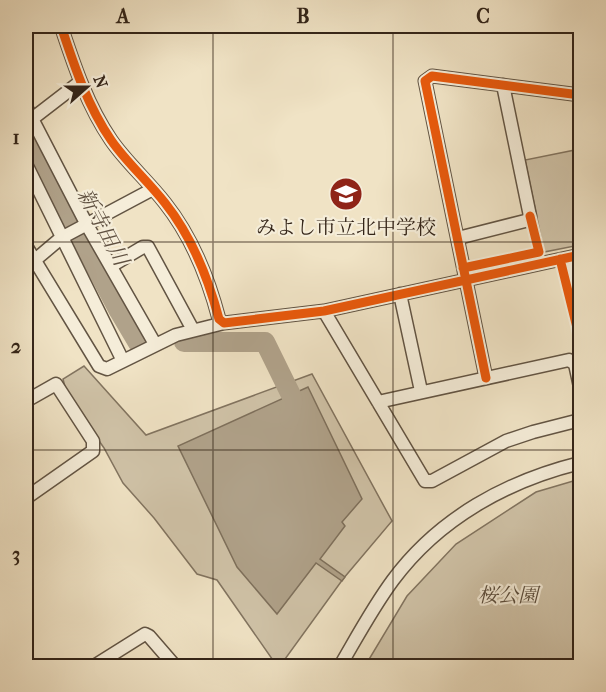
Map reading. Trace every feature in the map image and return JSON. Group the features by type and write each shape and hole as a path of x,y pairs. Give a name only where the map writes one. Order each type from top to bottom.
{"street":[{"path":"61,26 81,82 111,140 179,223 208,283 219,319 224,324"},
{"path":"486,378 425,81 432,76 580,95"},
{"path":"32,119 81,82"},
{"path":"458,238 529,220 503,85"},
{"path":"26,107 87,225 155,344"},
{"path":"26,164 123,361"},
{"path":"35,260 61,238 153,189"},
{"path":"26,246 99,366 107,369 155,344 193,330 324,311 576,256 580,294"},
{"path":"111,266 143,247 148,248 193,330"},
{"path":"400,294 421,391"},
{"path":"324,311 427,482 506,441 580,420"},
{"path":"378,402 569,360 575,364 580,387"},
{"path":"26,401 56,384 93,441 93,451 26,498"},
{"path":"340,666 393,580 446,527 487,498 510,486 538,474 580,463"},
{"path":"94,666 145,634 175,666"}],"green space":[{"path":"580,149 580,245 544,252 525,160"},
{"path":"84,366 146,435 312,374 392,521 343,579 280,666 277,666 217,580 197,574 154,518 123,483 104,448 67,395 63,379"},
{"name":"桜公園","path":"580,479 580,666 365,666 407,596 456,544 536,492"}],"shaded area":[{"path":"308,387 362,499 342,522 345,526 320,559 345,577 342,581 316,563 277,614 237,567 178,446"}],"waterway":[{"name":"新寺田川","path":"26,134 138,343"},
{"name":"新寺田川","path":"184,342 265,342 293,399 289,419"}],"cycle path":[{"path":"61,26 76,70 102,127 130,164 175,216 191,244 210,288 219,319 224,323 324,311 580,255"},
{"path":"486,378 425,81 432,76 580,95"},
{"path":"463,268 539,252 530,216"},
{"path":"560,259 580,340"}],"place":[{"name":"みよし市立北中学校","path":"346,194"}]}
